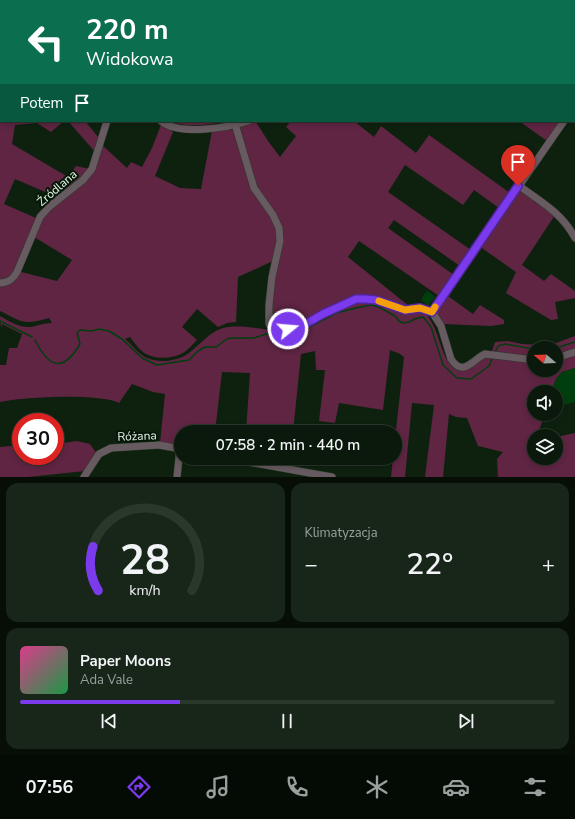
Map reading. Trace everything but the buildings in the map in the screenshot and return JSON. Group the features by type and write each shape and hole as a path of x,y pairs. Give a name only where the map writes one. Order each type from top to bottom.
{"street":[{"name":"Źródlana","path":"0,283 13,279 40,217 49,207 88,174 93,166 107,122"},
{"path":"162,122 176,128 190,130 244,122"},
{"path":"432,312 563,122"},
{"path":"235,124 254,188 273,215 279,228 280,241 269,305 269,324 271,327 274,329 288,329 302,326 323,314 356,299 376,300 405,310 420,308 432,312 441,326 451,359 456,365 464,367 469,366 480,356 485,354 527,359"},
{"path":"518,186 559,215 575,238"},
{"path":"563,356 575,352"},
{"name":"Różana","path":"84,477 99,454 112,448 159,445 174,447"},
{"path":"177,477 178,465"},
{"path":"265,465 332,477"}],"shaded area":[{"path":"0,122 63,122 51,132 37,123 15,125 12,144 68,177 76,166 90,169 86,174 57,197 15,179 4,204 36,218 37,221 17,271 57,281 72,260 34,237 43,215 94,171 102,145 127,168 131,162 142,167 152,148 161,125 173,132 155,176 180,188 201,189 212,131 229,128 234,131 239,145 243,144 238,129 240,125 256,122 280,157 296,136 286,127 290,122 355,122 374,137 381,126 416,153 429,135 510,193 499,208 474,190 463,205 405,165 388,192 471,250 460,266 394,220 388,228 454,275 439,296 359,241 348,257 409,306 395,304 373,297 359,297 349,299 329,307 298,325 282,328 274,325 271,308 272,296 282,234 275,213 271,215 279,237 275,260 238,277 236,322 227,323 218,327 197,309 182,327 197,340 183,353 163,358 147,355 139,349 130,337 125,339 140,354 148,359 166,361 184,356 209,336 223,328 243,327 292,331 307,327 322,316 343,306 359,302 380,303 398,310 420,311 429,318 433,325 447,361 452,367 459,370 466,370 482,358 490,357 495,342 508,341 527,344 527,377 558,377 554,385 527,385 527,421 542,421 540,429 527,429 527,465 563,465 563,436 575,433 575,477 498,477 497,459 503,452 478,446 467,418 456,417 449,414 443,477 425,477 434,405 412,403 405,477 391,477 392,465 402,465 402,425 397,425 404,357 390,350 383,410 339,403 335,423 319,421 325,370 316,370 315,351 301,354 294,425 246,425 250,373 222,372 216,425 174,425 174,446 160,443 165,394 153,392 132,384 119,403 109,400 79,397 42,397 0,402 0,365 6,365 9,348 17,348 22,334 2,324 1,328 0,316 14,324 26,327 52,323 49,318 34,322 24,322 0,311"},
{"path":"69,122 86,122 99,138 96,153"},
{"path":"173,122 223,122 192,125"},
{"path":"520,122 560,122 547,141"},
{"path":"519,189 555,215 522,265 544,281 551,274 575,291 575,298 555,302 558,319 551,320 506,293 516,272 479,246"},
{"path":"428,291 435,297 429,305 427,305 421,300"},
{"path":"445,294 473,314 480,305 504,320 504,324 491,326 443,324 435,312"},
{"path":"575,336 575,368 563,372 563,341 561,341"},
{"path":"575,368 575,402 564,405 563,385 554,385 558,377 563,377 563,372"},
{"path":"77,441 90,444 97,454 85,471 28,477 0,477 0,447 12,446 12,465 64,465 64,443"},
{"path":"279,465 289,465 289,467"}],"waterway":[{"path":"35,340 46,357 56,363 62,363 68,360 80,344 77,333 80,330 92,331 99,329 109,331 122,339 142,358 157,365 189,360 198,351 205,347 216,347 227,339 231,338 254,338 266,334 287,337 294,335 336,313 371,305 379,307 395,316 403,323 423,317 431,327 443,365 457,378 471,379 489,366 493,357"},
{"path":"0,321 32,337"},
{"path":"563,346 575,342"},
{"path":"495,352 498,346 505,344 527,348"}],"slow traffic":[{"path":"379,301 405,310 420,308 432,312 435,307"}],"route":[{"path":"288,329 302,326 323,314 356,299 376,300 405,310 420,308 432,312 444,292 518,186"}]}
